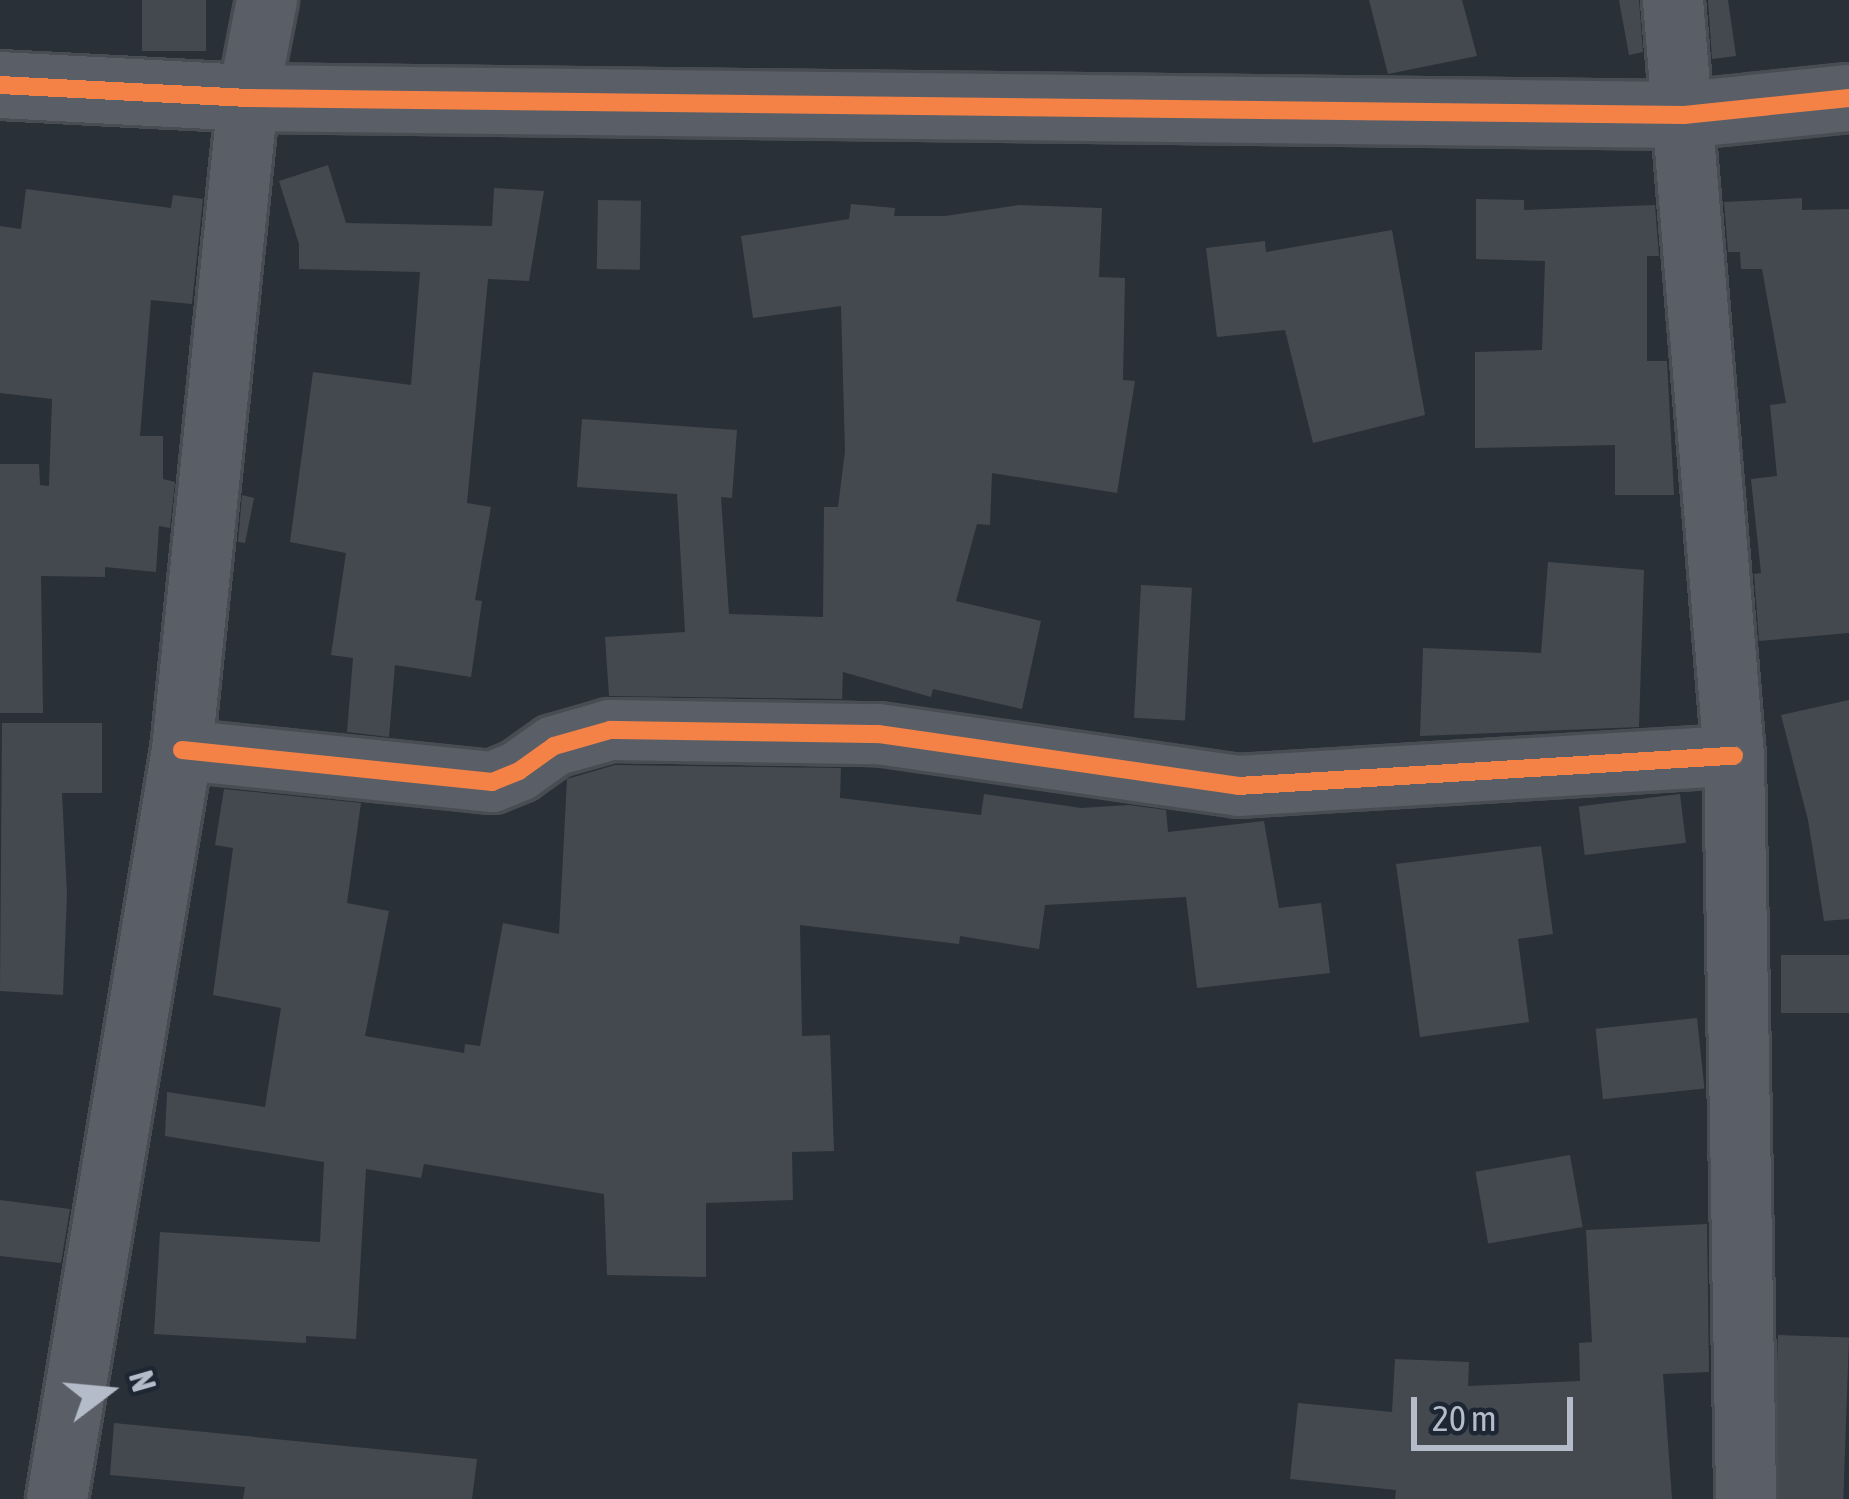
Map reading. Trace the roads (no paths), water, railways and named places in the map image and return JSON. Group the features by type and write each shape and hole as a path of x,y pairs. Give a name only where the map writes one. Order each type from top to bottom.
{"street":[{"path":"57,1499 182,750 248,98 267,0"},
{"path":"1672,0 1734,756 1746,1499"},
{"path":"0,85 248,98 1684,115 1849,98"},
{"path":"182,750 492,782 519,771 554,746 610,730 878,734 1238,786 1734,756"}]}
